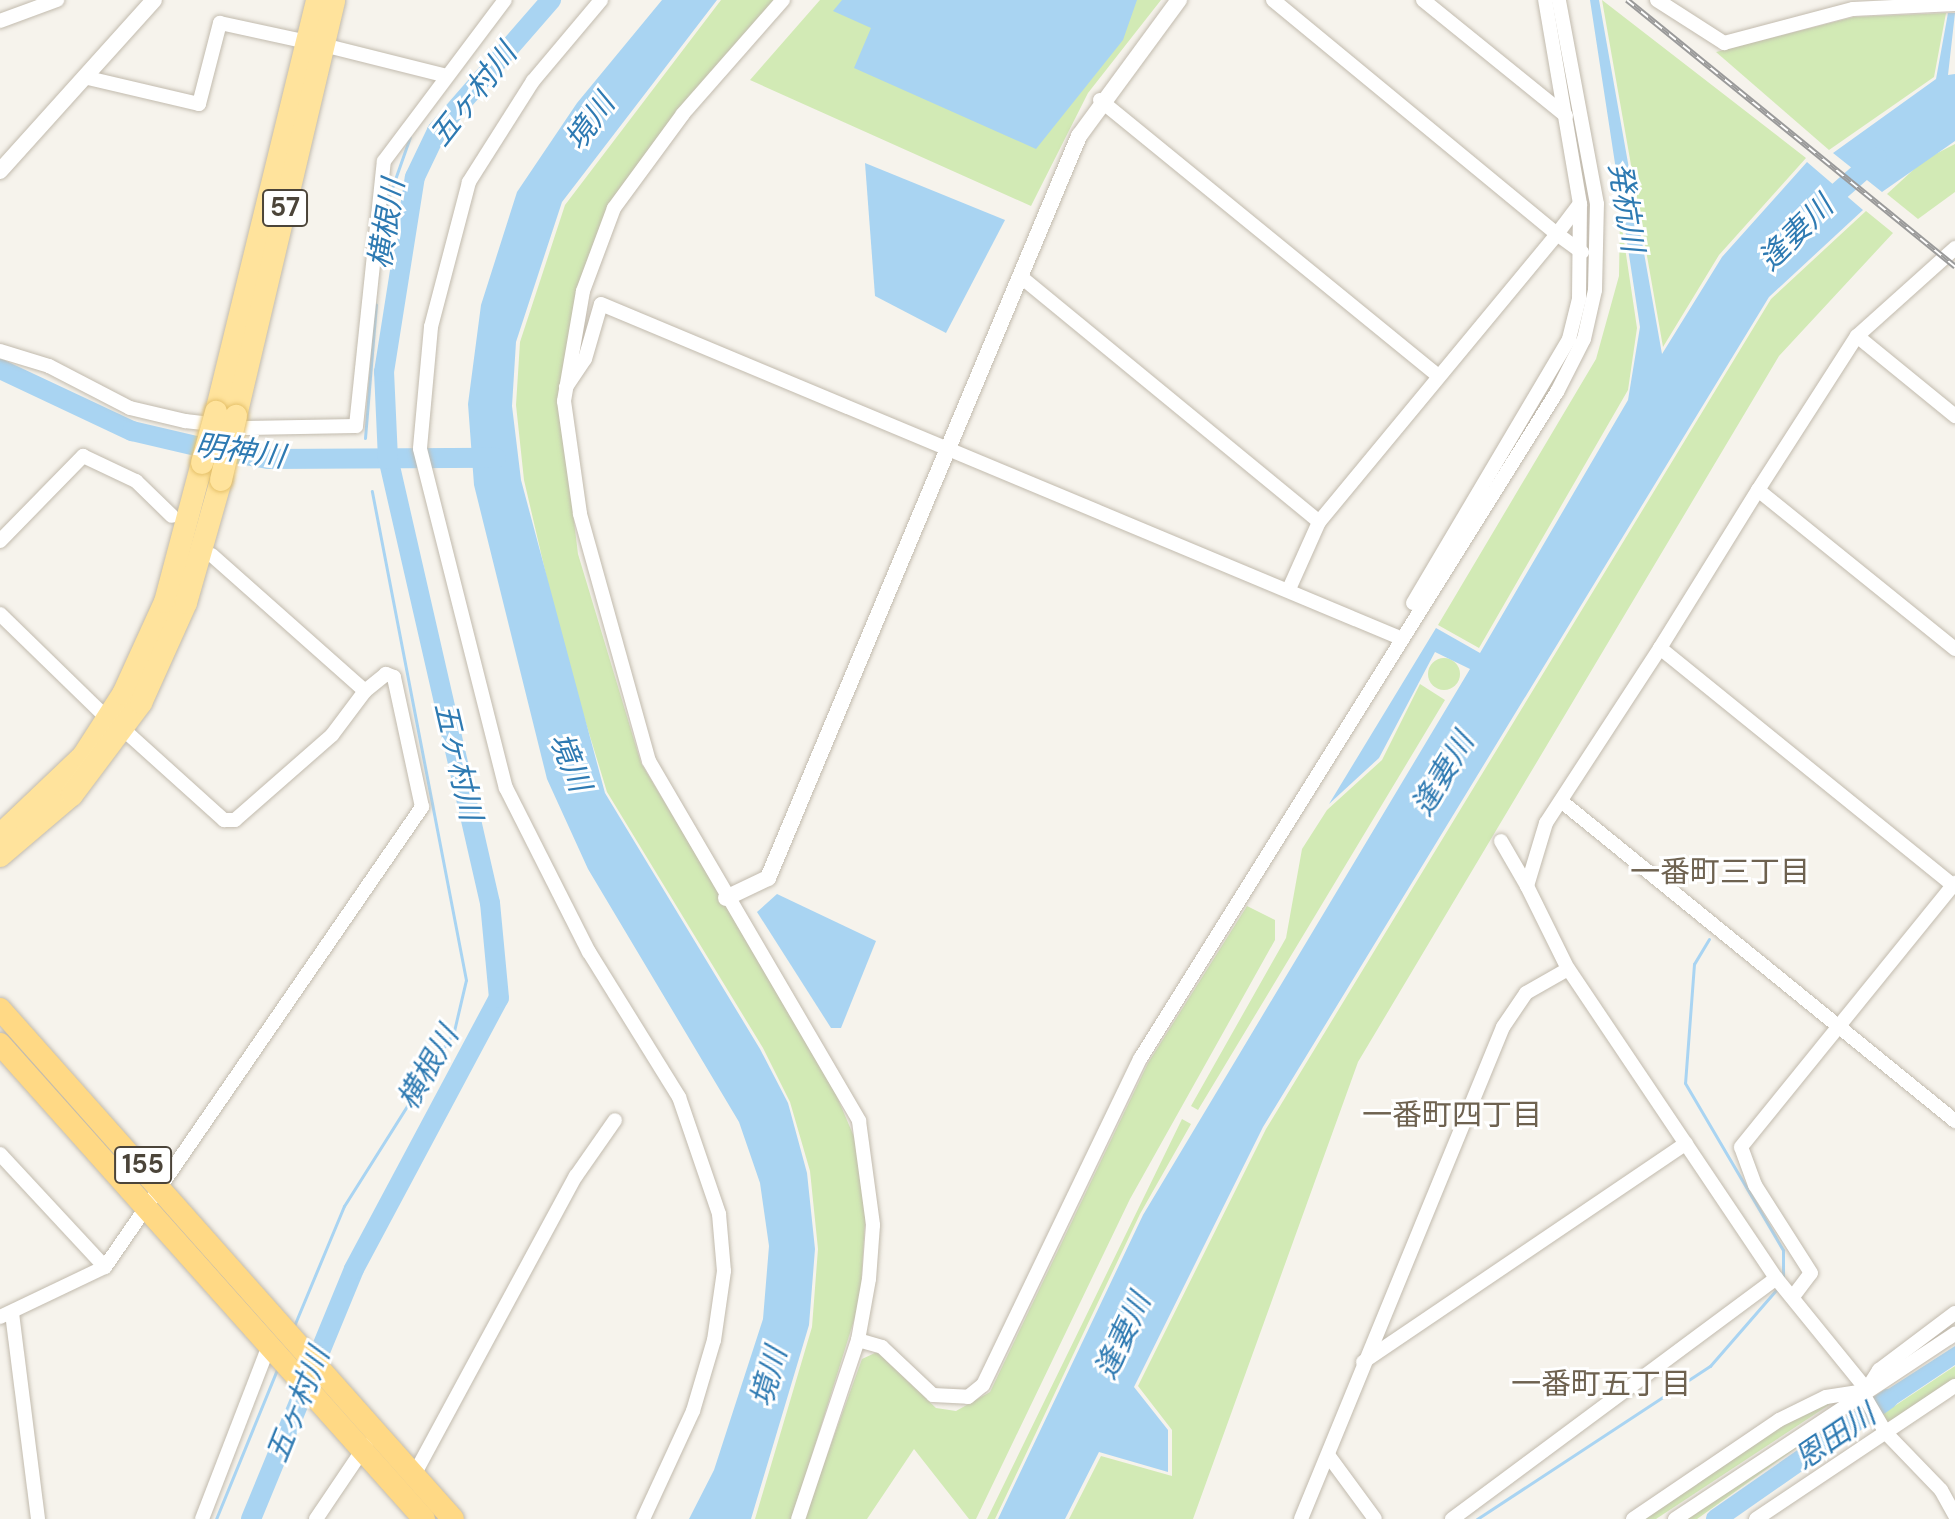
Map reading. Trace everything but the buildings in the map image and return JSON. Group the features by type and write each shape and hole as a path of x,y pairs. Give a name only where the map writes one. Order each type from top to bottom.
{"highway":[{"name":"155","path":"0,1009 164,1188 328,1376 424,1519"},
{"name":"155","path":"0,1044 318,1399 414,1475 453,1519"}],"main road":[{"name":"57","path":"315,44 317,0"},
{"name":"57","path":"0,856 72,795 186,603 221,480 226,414 315,44 334,0"},
{"name":"57","path":"0,835 57,785 116,724 165,602 202,463 226,414"}],"street":[{"path":"0,21 57,0"},
{"path":"0,171 88,78 153,0"},
{"path":"0,351 49,366 130,408 185,421 246,428 356,426 375,195 384,161 443,75 505,0"},
{"path":"601,0 533,81 469,182 431,327 420,449 506,788 589,952 679,1097 719,1214 724,1271 714,1340 693,1411 643,1519"},
{"path":"783,0 642,163 614,208 583,291 565,389 566,457 624,682 649,761 726,898 859,1121 873,1225 858,1340 798,1519"},
{"path":"726,898 768,878 1020,276 1100,100 1179,0"},
{"path":"1273,0 1582,252"},
{"path":"1423,0 1566,116"},
{"path":"858,1340 882,1347 933,1395 968,1397 983,1385 1140,1059 1398,637 1569,339 1582,252 1580,204 1545,0"},
{"path":"1398,637 1469,535 1584,339 1595,290 1597,204 1559,0"},
{"path":"1657,0 1724,43 1853,9 1955,4"},
{"path":"88,78 199,104 220,23 443,75"},
{"path":"1100,100 1438,376"},
{"path":"1289,589 1319,522 1580,204"},
{"path":"1527,886 1561,801 1857,336 1955,248"},
{"path":"1020,276 1319,522"},
{"path":"565,389 585,359 601,304 1398,637"},
{"path":"1857,336 1955,416"},
{"path":"0,541 83,456 136,481 172,516"},
{"path":"1758,490 1955,649"},
{"path":"212,555 365,691"},
{"path":"0,614 116,724 224,820 235,820 332,735 365,691 386,674 394,677 422,807 164,1188 105,1267 5,1312 38,1519"},
{"path":"1452,1519 1783,1284 1811,1273 1755,1185 1741,1147 1954,885 1660,648"},
{"path":"1561,801 1955,1121"},
{"path":"1501,841 1568,969 1783,1284 1865,1392 1886,1433 1955,1514"},
{"path":"1301,1519 1362,1362 1503,1027 1533,987 1568,969"},
{"path":"414,1475 569,1190 615,1120"},
{"path":"1362,1362 1686,1143"},
{"path":"0,1154 105,1267"},
{"path":"1865,1392 1879,1370 1955,1313"},
{"path":"1675,1519 1955,1334"},
{"path":"202,1519 271,1347"},
{"path":"1756,1519 1955,1386"},
{"path":"1633,1519 1779,1420 1826,1397 1865,1392"},
{"path":"316,1519 370,1441"},
{"path":"1328,1455 1375,1519"}],"green space":[{"path":"721,0 775,0 615,195 584,273 560,406 578,554 641,763 826,1071 861,1153 866,1207 860,1301 792,1519 755,1519 812,1327 818,1249 810,1171 790,1102 763,1048 607,792 563,648 524,480 516,405 520,342 565,205"},
{"path":"820,0 1161,0 1088,93 1031,206 750,80"},
{"path":"1602,0 1806,158 1719,255 1663,347"},
{"path":"1946,13 1934,77 1829,150 1716,52 1854,17"},
{"path":"1955,144 1955,192 1918,219 1887,194 1924,160"},
{"path":"1866,211 1893,233 1779,356 1358,1062 1193,1519 1069,1519 1101,1456 1172,1476 1172,1430 1138,1386 1266,1129 1771,299"},
{"path":"1620,214 1637,328 1628,390 1479,648 1438,625 1596,359 1619,276"},
{"path":"1444,658 1455,663 1460,674 1455,685 1444,690 1433,685 1428,674 1433,663"},
{"path":"1420,684 1445,700 1198,1110 1191,1106 1286,938 1302,849 1327,810 1382,760"},
{"path":"1247,906 1275,920 1275,940 1130,1199 976,1519 969,1519 914,1449 867,1519 804,1519 862,1359 877,1352 936,1408 956,1411 990,1392 1148,1063"},
{"path":"1182,1119 1191,1124 1140,1214 995,1519 987,1519"},
{"path":"1955,1366 1955,1383 1888,1428 1881,1415"},
{"path":"1850,1391 1656,1519 1639,1519 1777,1427"},
{"path":"1863,1400 1697,1519 1687,1519"}],"water":[{"name":"境川","path":"662,0 717,0 562,202 516,342 512,406 521,480 605,793 760,1049 788,1103 807,1173 815,1249 809,1325 751,1519 689,1519 714,1470 763,1319 769,1246 760,1183 739,1122 588,869 547,779 474,485 468,404 481,305 517,192 577,103"},
{"path":"842,0 1137,0 1123,40 1036,149 854,68 871,28 833,11"},
{"name":"発杭川","path":"1590,0 1599,0 1662,354 1722,257 1807,162 1863,210 1769,297 1263,1127 1134,1387 1168,1430 1168,1472 1099,1452 1065,1519 998,1519 1143,1215 1470,669 1435,652 1379,758 1329,804 1436,628 1480,653 1628,400 1640,327"},
{"path":"1948,13 1955,13 1948,75 1955,74 1955,141 1882,192 1833,153 1936,79"},
{"path":"865,163 1005,220 946,333 875,296"},
{"path":"777,894 876,941 841,1028 831,1028 757,912"},
{"path":"1955,1346 1955,1365 1880,1415 1871,1400"}],"waterway":[{"name":"五ヶ村川","path":"251,1519 354,1269 499,998 490,903 388,459 384,372 415,177 437,131 551,0"},
{"name":"横根川","path":"386,205 410,137"},
{"name":"逢妻川","path":"1820,208 1877,158"},
{"name":"横根川","path":"365,438 376,304"},
{"name":"明神川","path":"0,369 132,431 209,449 268,459 496,458"},
{"name":"横根川","path":"294,1326 344,1206 454,1031 466,980 372,491"},
{"path":"1709,939 1694,964 1685,1083 1783,1250 1783,1279"},
{"path":"1477,1519 1710,1366 1777,1289"},
{"name":"横根川","path":"216,1519 278,1367"},
{"name":"恩田川","path":"1716,1519 1888,1399"}],"railway":[{"path":"1627,0 1955,267"}],"district":[{"name":"一番町三丁目","path":"1720,872"},
{"name":"一番町四丁目","path":"1452,1115"},
{"name":"一番町五丁目","path":"1601,1384"}]}
